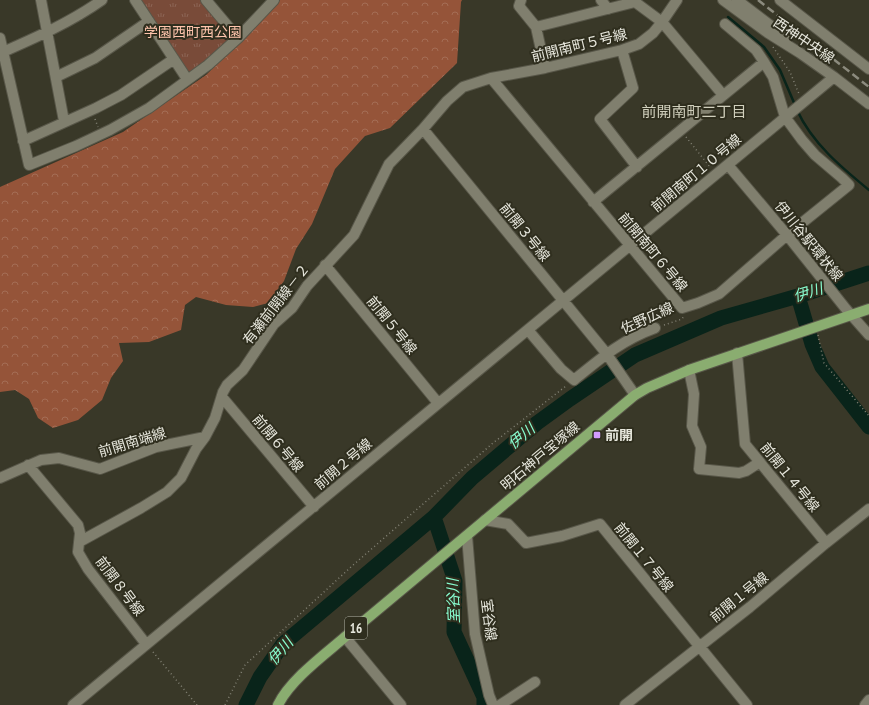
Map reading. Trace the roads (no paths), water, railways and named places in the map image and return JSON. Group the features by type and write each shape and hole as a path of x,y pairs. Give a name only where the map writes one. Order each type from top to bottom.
{"main road":[{"name":"明石神戸宝塚線","path":"278,705 299,677 441,558 632,391 647,388 689,370 810,329 849,312 869,309"}],"street":[{"path":"41,0 64,122"},
{"path":"3,52 47,33 102,0"},
{"path":"135,0 187,79"},
{"path":"206,0 238,38"},
{"path":"0,38 29,165 76,146 149,108 208,65 238,38 274,0"},
{"path":"521,0 519,6 536,27 545,68"},
{"path":"601,0 608,10"},
{"name":"前開南町５号線","path":"491,78 545,68 622,50 639,44 653,33 677,0"},
{"name":"西神中央線","path":"723,0 768,33 834,77 869,104"},
{"name":"西神中央線","path":"737,0 869,101"},
{"name":"西神中央線","path":"780,0 869,69"},
{"name":"西神中央線","path":"786,0 869,65"},
{"path":"536,27 608,10 634,2 662,22 724,95"},
{"path":"56,77 95,58 149,21"},
{"name":"前開南町６号線","path":"491,78 682,308 719,294 787,235 849,185 815,155 802,140 787,115 773,77 764,62 756,50 725,24"},
{"path":"622,50 634,88 600,119 636,167"},
{"path":"23,140 121,95 174,59"},
{"path":"593,202 764,62"},
{"name":"前開南町１０号線","path":"631,246 787,115 801,99 834,77"},
{"name":"有瀬前開線－２","path":"80,541 141,508 166,492 180,478 196,449 205,438 215,418 222,397 222,392 227,385 243,370 274,324 292,308 307,286 354,235 389,164 423,129 447,101 464,88 491,78"},
{"name":"前開３号線","path":"423,129 606,353"},
{"name":"伊川谷駅環状線","path":"728,165 869,335"},
{"name":"前開２号線","path":"73,705 438,403 631,246"},
{"name":"前開５号線","path":"325,265 438,403"},
{"name":"佐野広線","path":"528,330 561,369 574,380 606,353 636,335 655,328"},
{"path":"606,353 632,391"},
{"name":"前開１４号線","path":"737,353 745,444 826,543"},
{"path":"689,370 694,394 692,426 701,447 699,469 739,473 746,471 760,462"},
{"name":"前開６号線","path":"222,397 314,507"},
{"name":"前開南端線","path":"0,478 41,460 59,458 100,469 156,447 205,438"},
{"name":"前開８号線","path":"28,465 78,524 80,533 78,552 88,570 146,644"},
{"name":"前開１号線","path":"625,705 750,607 869,509"},
{"name":"前開１７号線","path":"485,520 508,524 526,543 562,536 600,524 746,705"},
{"name":"室谷線","path":"466,536 475,634 489,695 493,705"},
{"path":"345,637 401,705"},
{"path":"500,705 535,682"},
{"path":"865,705 869,700"}],"waterway":[{"path":"728,17 764,47 780,70 795,105"},
{"path":"797,110 803,122 819,144 828,154 869,190"},
{"name":"伊川","path":"246,705 260,677 283,644 434,517 472,478 537,423 570,399 635,355 721,318 798,296 869,273"},
{"path":"798,296 812,344 822,367 869,427"},
{"name":"室谷川","path":"434,517 455,581 454,632 484,697 484,705"}],"railway":[{"path":"758,0 869,87"}],"place":[{"name":"前開","path":"597,435"}],"district":[{"name":"前開南町二丁目","path":"694,111"}],"park label":[{"name":"学園西町西公園","path":"193,32"}]}
